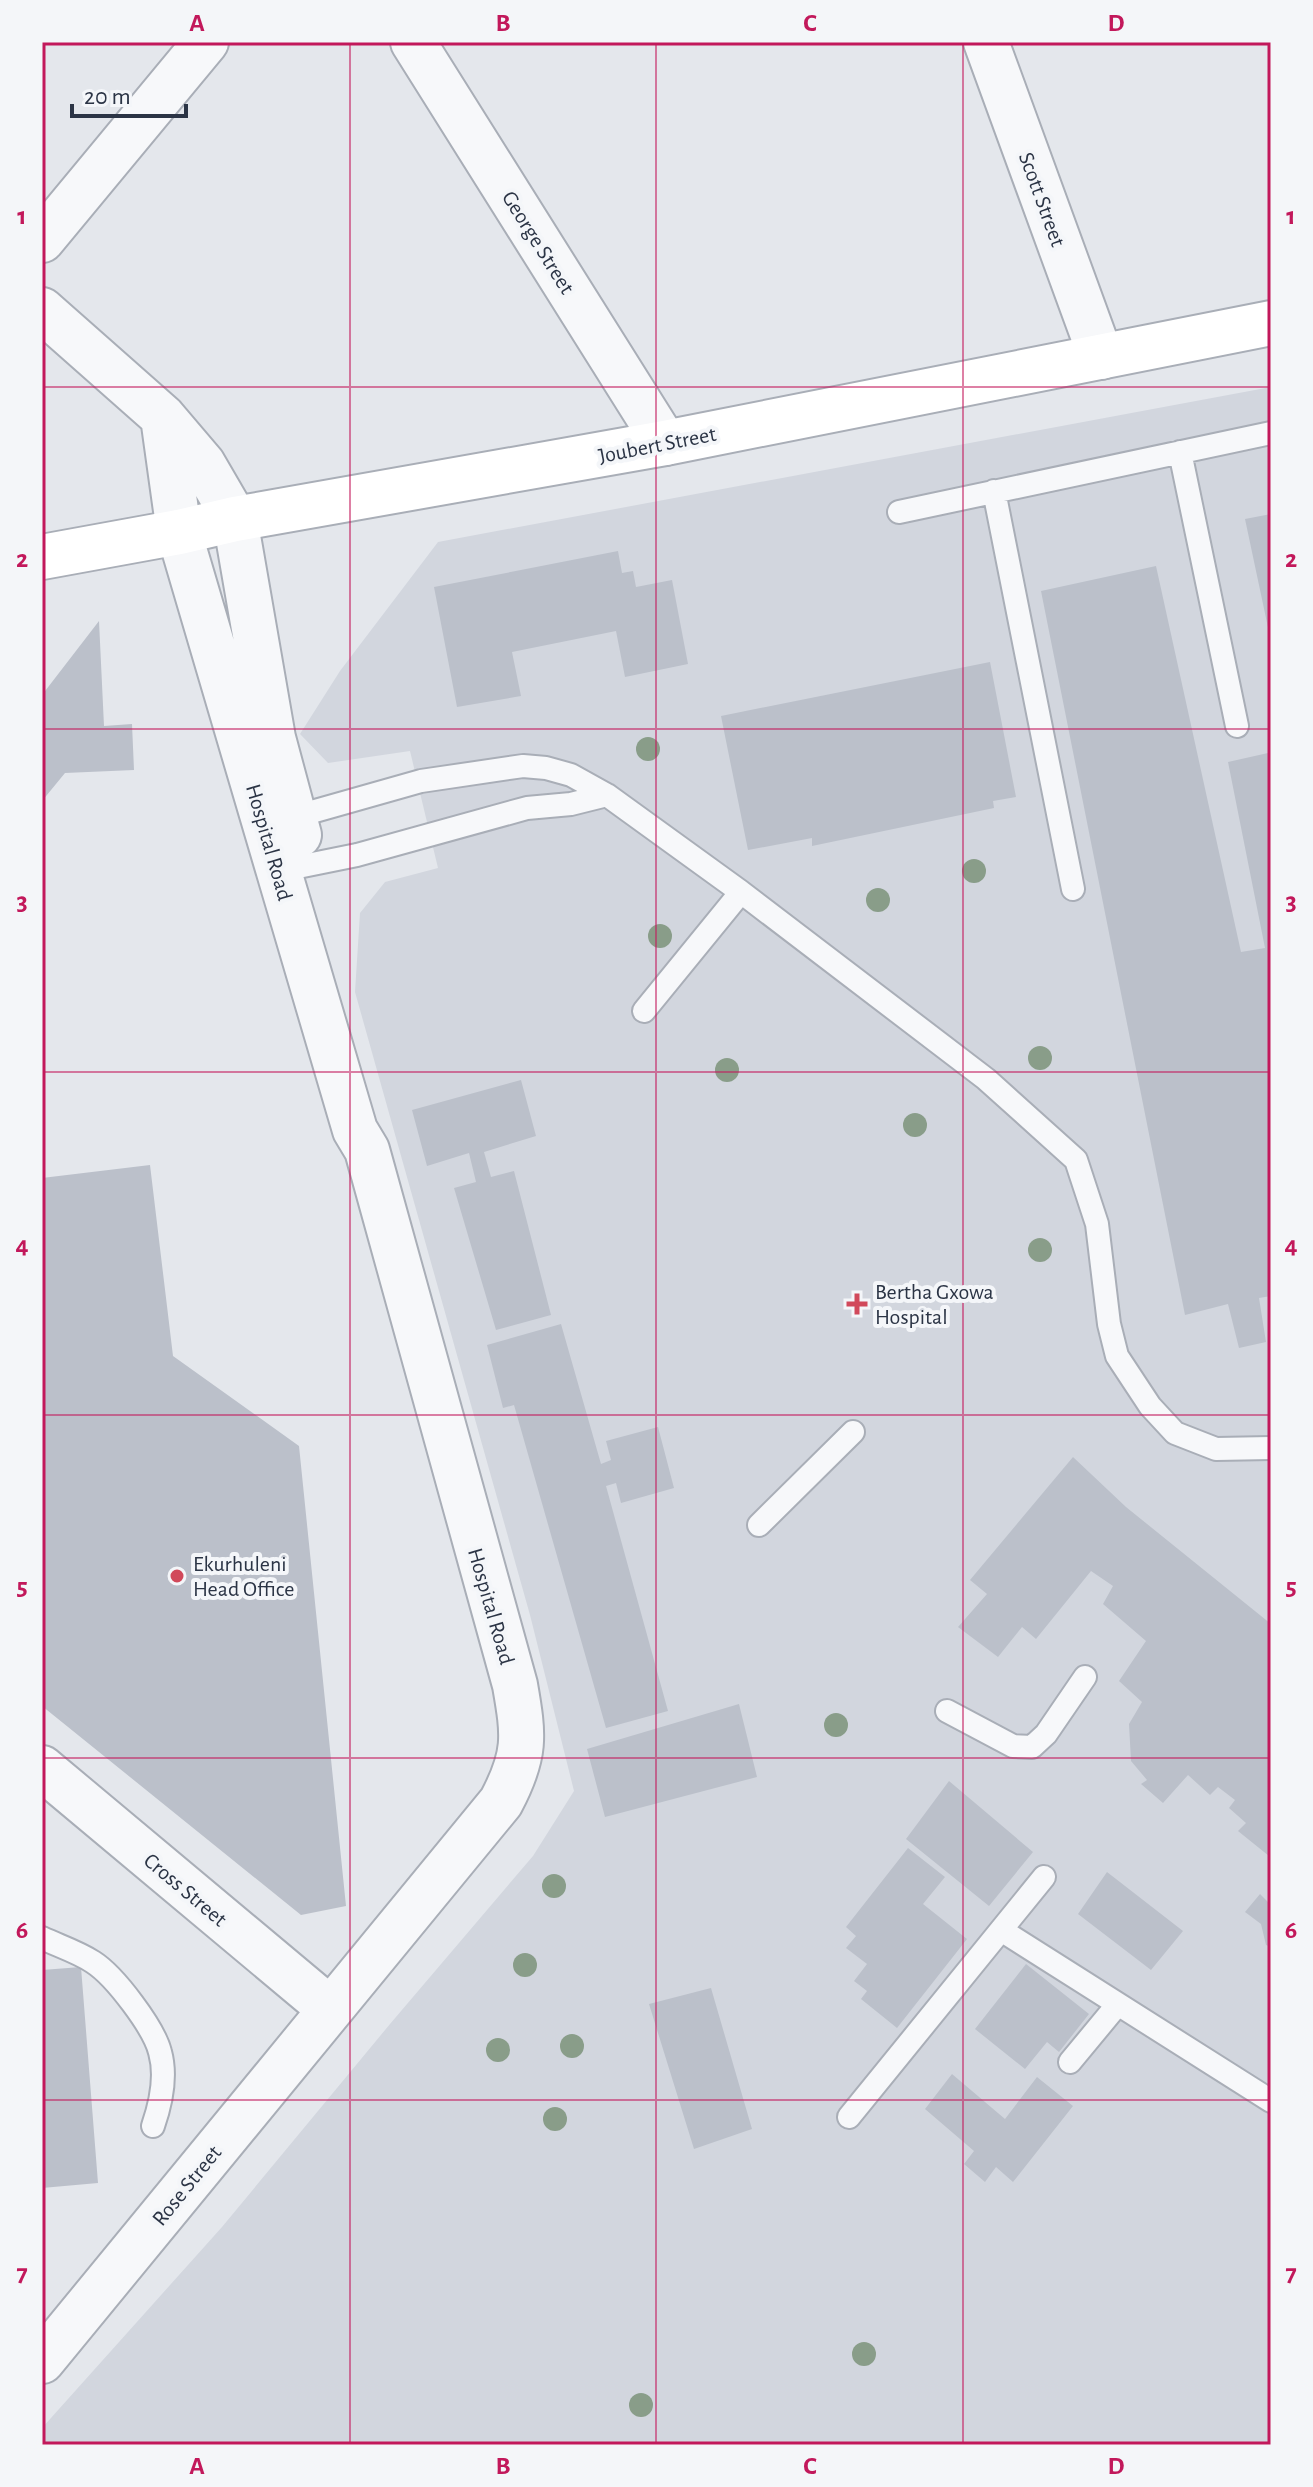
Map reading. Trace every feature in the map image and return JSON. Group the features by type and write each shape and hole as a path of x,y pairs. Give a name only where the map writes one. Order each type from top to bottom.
{"main road":[{"name":"Joubert Street","path":"42,557 235,519 665,443 1271,323"}],"street":[{"path":"42,240 206,42"},
{"name":"George Street","path":"413,42 665,443"},
{"name":"Scott Street","path":"986,42 1101,357"},
{"path":"42,310 163,417 203,464 235,519"},
{"name":"Hospital Road","path":"163,417 179,532 278,817 355,1130 367,1150 515,1685 523,1740 514,1774 501,1802 330,2009"},
{"name":"Hospital Road","path":"235,519 273,738 278,817"},
{"name":"Cross Street","path":"42,1768 330,2009"},
{"name":"Rose Street","path":"42,2361 330,2009"}],"lane":[{"path":"899,512 1271,433"},
{"path":"1180,452 1237,726"},
{"path":"994,491 1073,889"},
{"path":"278,817 421,781 523,766 571,775 607,795 741,892 986,1079 1076,1160 1097,1224 1109,1324 1117,1356 1150,1406 1175,1433 1216,1449 1271,1448"},
{"path":"292,868 357,855 527,808 571,804 607,795"},
{"path":"644,1011 741,892"},
{"path":"759,1525 853,1432"},
{"path":"947,1711 1013,1746 1032,1747 1046,1734 1085,1677"},
{"path":"849,2117 1044,1877"},
{"path":"1001,1930 1271,2101"},
{"path":"42,1938 92,1962 110,1976 129,1998 160,2050 163,2070 161,2101 153,2126"},
{"path":"1070,2062 1118,2004"}],"shaded area":[{"name":"Bertha Gxowa Hospital","path":"1271,387 1271,2445 42,2445 42,2428 222,2227 533,1856 574,1791 530,1615 355,992 360,913 385,882 438,868 410,751 328,763 300,734 340,671 438,542"}],"building":[{"path":"1271,514 1271,636 1270,637 1245,519"},
{"path":"618,551 622,573 633,571 636,587 672,580 688,664 625,677 616,631 512,652 521,696 457,707 434,587"},
{"path":"1156,566 1241,952 1265,948 1228,762 1268,753 1271,767 1271,1296 1259,1298 1266,1342 1239,1348 1228,1304 1185,1315 1041,591"},
{"path":"99,621 104,726 132,724 134,770 65,773 42,801 42,695"},
{"path":"990,662 1016,797 993,801 994,808 812,846 812,838 748,850 721,716"},
{"path":"521,1080 536,1136 484,1152 491,1177 514,1171 551,1315 496,1330 454,1188 476,1182 469,1153 427,1166 412,1110"},
{"name":"Ekurhuleni Head Office","path":"150,1165 173,1356 299,1446 346,1906 301,1915 42,1706 42,1178"},
{"path":"561,1324 601,1464 611,1460 606,1441 658,1427 674,1488 621,1503 616,1483 606,1486 668,1711 606,1728 514,1405 503,1408 487,1345"},
{"path":"1073,1457 1126,1507 1271,1624 1269,1856 1238,1831 1246,1823 1229,1808 1235,1800 1218,1787 1210,1795 1188,1775 1163,1803 1141,1784 1147,1780 1131,1761 1129,1724 1142,1702 1119,1681 1146,1641 1103,1604 1113,1586 1091,1571 1036,1639 1022,1627 998,1657 958,1627 987,1594 970,1580"},
{"path":"739,1704 757,1777 605,1817 587,1749"},
{"path":"949,1781 1033,1852 989,1906 906,1839"},
{"path":"908,1848 945,1877 923,1904 967,1939 897,2028 861,1999 867,1991 854,1981 867,1964 846,1948 856,1936 846,1927"},
{"path":"1107,1872 1183,1931 1151,1970 1078,1914"},
{"path":"1260,1894 1271,1905 1271,1947 1266,1945 1261,1924 1245,1912"},
{"path":"1026,1964 1089,2014 1059,2052 1047,2042 1025,2069 975,2029"},
{"path":"81,1967 98,2183 42,2188 42,1970"},
{"path":"711,1988 752,2129 694,2149 649,2004"},
{"path":"952,2074 1005,2119 1037,2077 1073,2106 1013,2182 996,2167 985,2182 964,2164 974,2151 925,2109"}],"place":[{"name":"Bertha Gxowa Hospital","path":"857,1304"},
{"name":"Ekurhuleni Head Office","path":"177,1576"}]}
